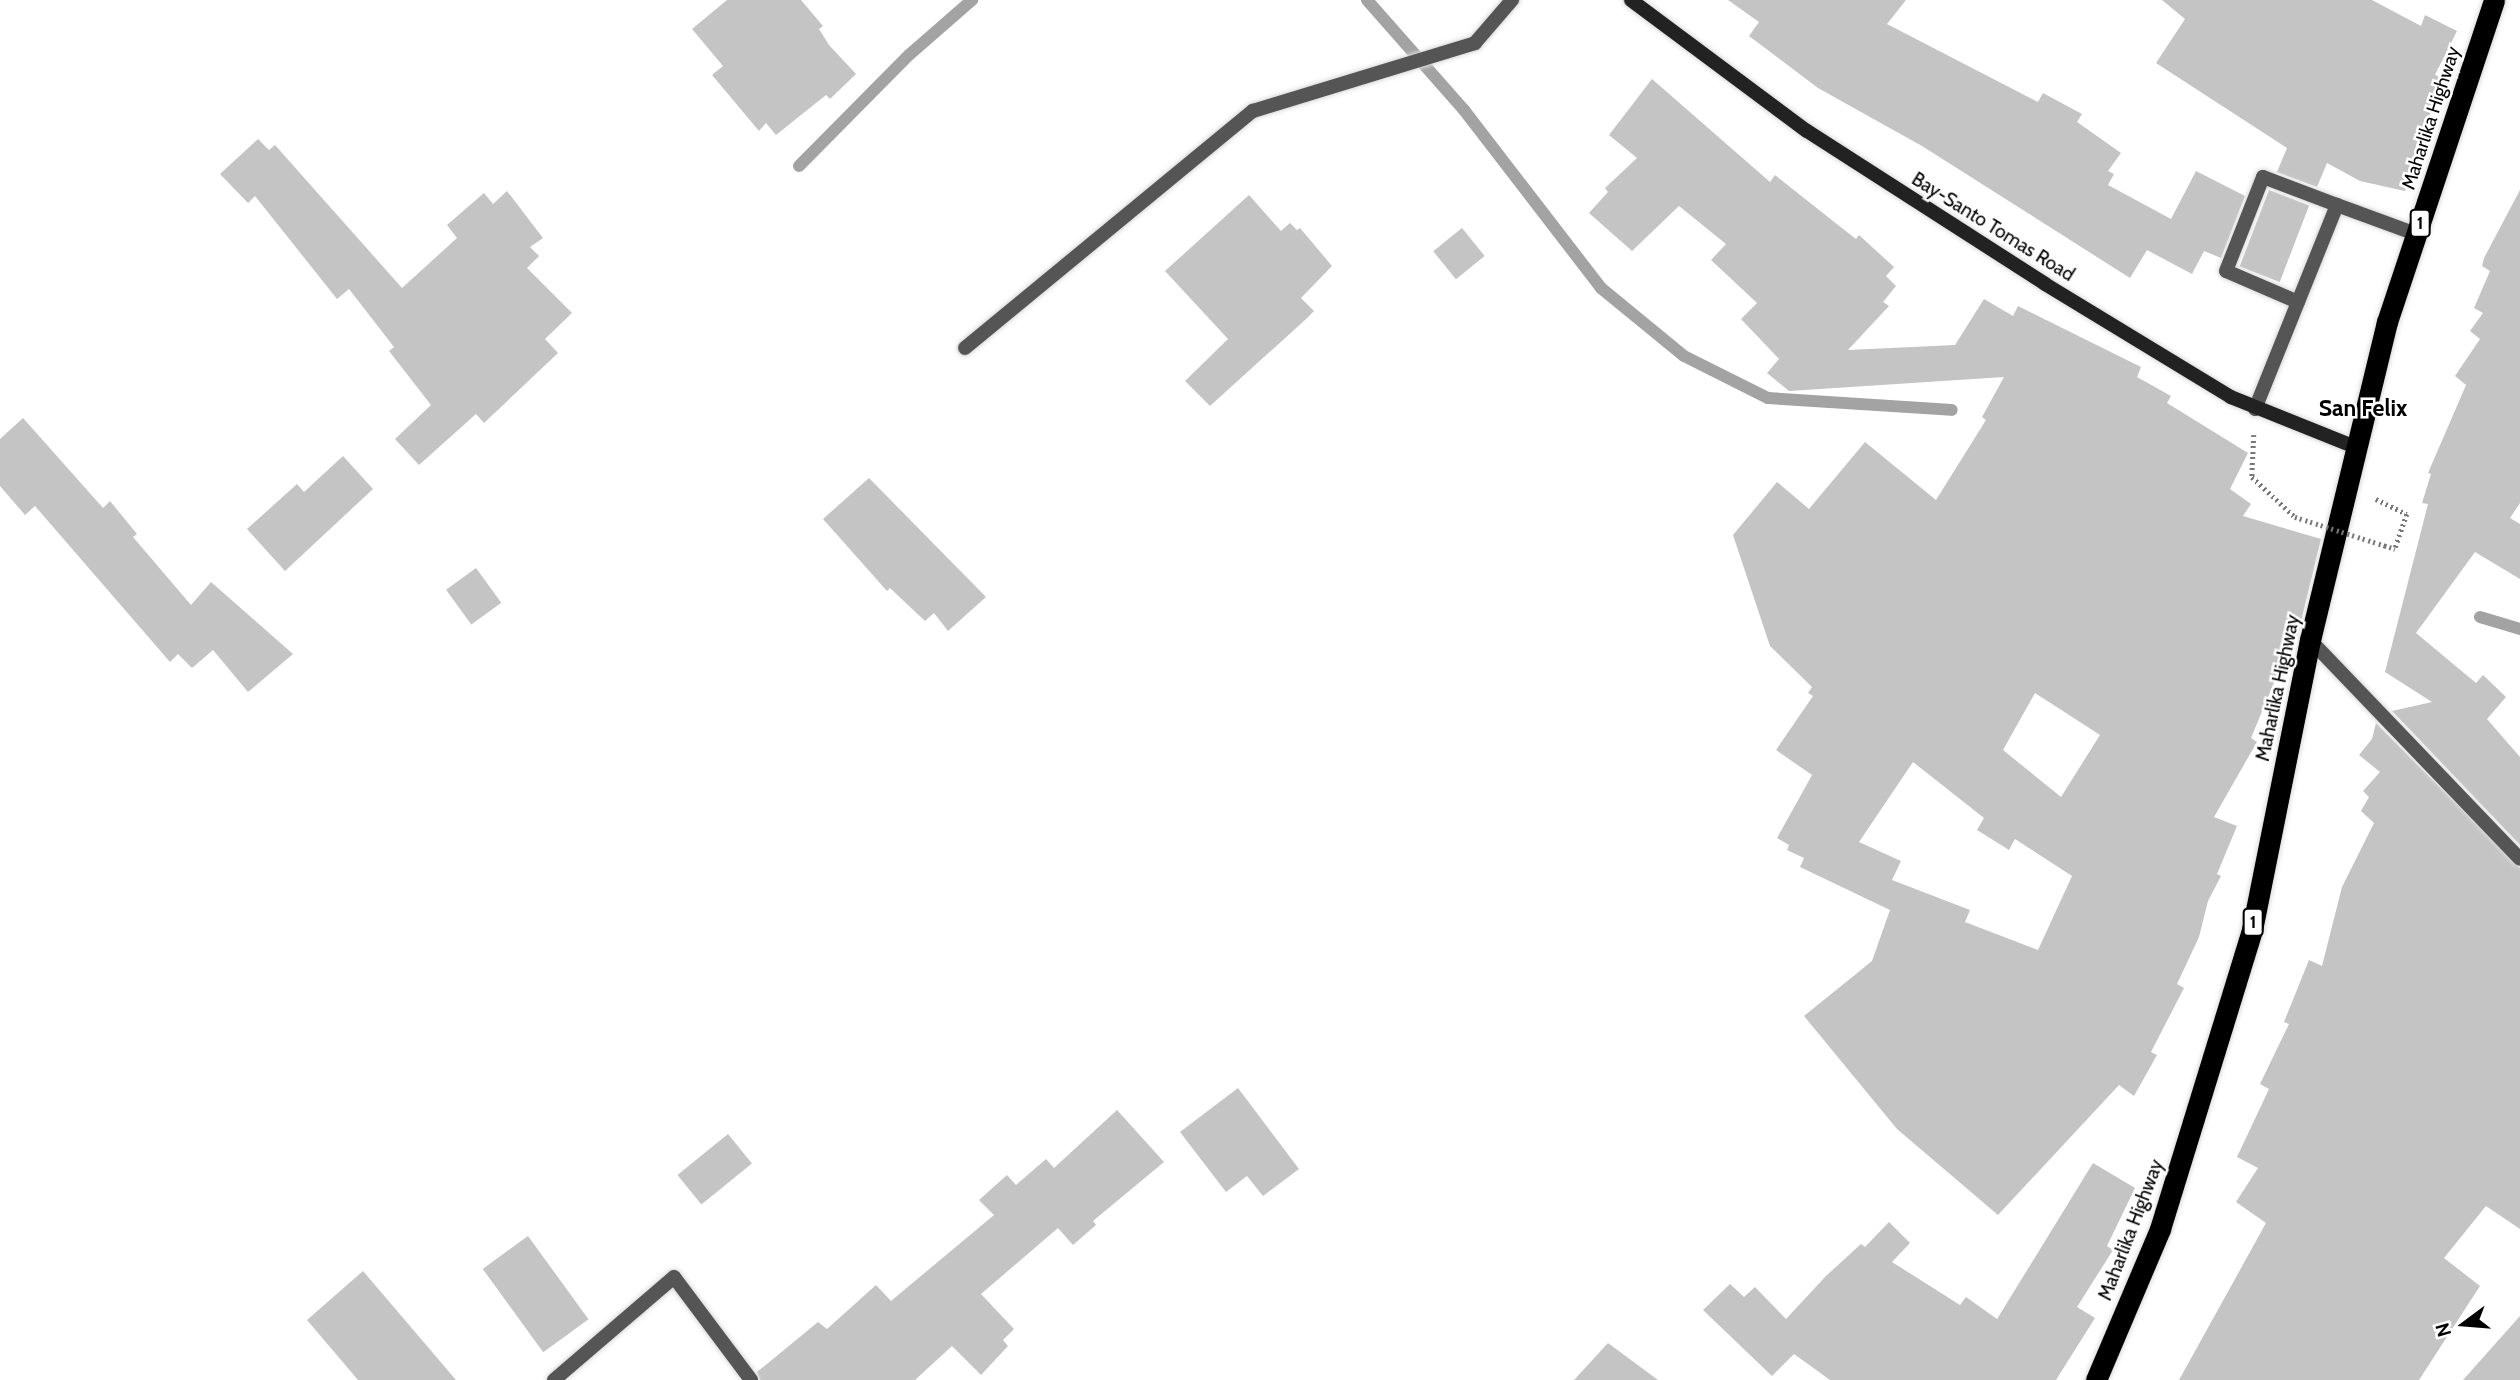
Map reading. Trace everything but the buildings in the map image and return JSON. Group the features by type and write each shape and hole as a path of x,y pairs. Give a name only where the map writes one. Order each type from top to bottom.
{"highway":[{"name":"Maharlika Highway","path":"2096,1380 2160,1228 2248,942 2310,640 2386,322 2494,0"}],"main road":[{"name":"Bay-Santo Tomas Road","path":"1631,0 1807,131 2045,284 2255,409 2358,448"}],"street":[{"path":"965,348 1253,111 1475,43 1512,0"},
{"path":"2298,302 2227,271 2263,177 2416,234"},
{"path":"2255,409 2336,205"},
{"path":"2310,640 2520,859"},
{"path":"554,1380 674,1277 751,1380"}],"path":[{"path":"2255,409 2252,477 2295,517 2395,550 2407,514 2346,485"}],"waterway":[{"path":"799,166 909,55 972,0"},
{"path":"1367,0 1464,110 1601,288 1684,356 1768,398 1952,410"},
{"path":"2480,617 2520,629"}],"district":[{"name":"San Felix","path":"2363,408"}]}
